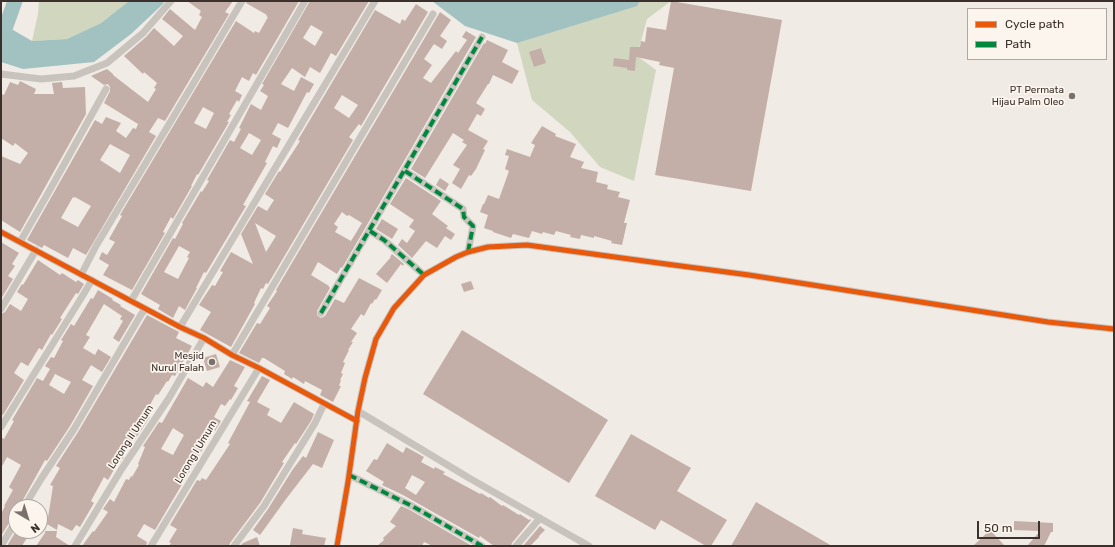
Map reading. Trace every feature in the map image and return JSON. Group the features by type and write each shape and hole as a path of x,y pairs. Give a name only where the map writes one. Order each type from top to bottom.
{"street":[{"path":"1,74 41,79 74,76 107,63 143,34 171,1"},
{"path":"81,274 100,239 242,1"},
{"path":"131,301 305,1"},
{"path":"180,327 375,1"},
{"path":"232,355 433,14"},
{"path":"321,313 482,37"},
{"path":"20,242 106,89"},
{"path":"405,170 463,209 464,217 473,226 468,252"},
{"path":"370,231 384,240 424,275"},
{"path":"1,232 180,327 204,338 232,355 357,421"},
{"path":"338,546 358,412 365,378 376,339 394,308 424,275 468,252 488,247 527,245 749,275 1048,322 1114,329"},
{"path":"1,308 36,250"},
{"path":"1,427 92,280"},
{"path":"29,499 74,429 146,309"},
{"name":"Lorong II Umum","path":"75,546 121,470 169,398 204,338"},
{"name":"Lorong I Umum","path":"151,546 259,368"},
{"path":"234,546 264,506 315,423 324,404"},
{"path":"358,412 469,478 589,546"},
{"path":"349,475 412,506 482,546"},
{"path":"516,546 540,518"},
{"path":"1,546 8,534"}],"green space":[{"path":"39,1 129,1 101,23 67,39 32,41 38,14"},
{"path":"494,1 671,1 647,19 637,56 656,70 634,181 600,167 570,132 532,100 517,43"}],"water":[{"path":"129,1 165,1 131,34 94,62 23,69 1,62 1,23 32,41 67,39 101,23"},
{"path":"432,1 640,1 637,6 517,43 465,26"}],"building":[{"path":"187,1 233,1 225,12 229,14 165,121 158,118 149,132 156,136 86,255 73,248 68,258 44,245 42,248 27,240 95,120 102,124 106,117 121,123 116,131 126,138 133,128 136,129 138,124 104,103 110,91 110,87 108,84 104,85 91,76 107,69 148,102 156,89 154,88 157,83 144,72 143,74 124,56 154,28 174,46 183,36 162,19 170,9 195,30 202,17 199,15 201,11","holes":["110,144 130,155 120,173 100,160","73,197 91,206 78,227 61,218"]},
{"path":"247,1 299,1 256,75 253,73 249,81 242,77 235,91 242,95 239,102 237,100 229,114 231,115 227,122 229,122 198,175 197,174 192,186 173,219 171,217 163,232 165,233 132,290 103,275 109,265 99,259 102,252 107,255 115,242 109,239 122,216 120,215 236,21 254,33 255,31 259,33 268,17 246,3","holes":["203,107 214,113 206,129 194,123"]},
{"path":"310,1 369,1 336,56 331,53 320,73 310,67 305,77 292,68 281,84 294,91 301,77 314,84 309,93 307,92 288,128 278,123 272,134 281,139 277,148 273,146 265,162 267,163 243,205 246,206 206,273 204,272 185,310 179,306 173,318 158,309 160,305 141,294 173,238 175,239 183,224 182,223 201,191 202,192 209,181 207,180 230,140 234,142 251,104 261,110 268,96 260,91 264,85 262,84","holes":["311,25 323,32 315,46 303,38","249,133 261,140 252,155 240,148","179,246 190,252 187,257 189,258 178,279 164,272"]},
{"path":"671,1 782,20 751,191 655,175 674,68 659,65 660,62 636,57 635,71 613,66 614,58 629,60 630,47 640,47 641,41 645,42 647,27 666,30"},
{"path":"416,4 428,12 361,126 359,124 349,137 353,140 268,284 266,283 263,289 261,288 254,303 255,304 231,347 200,330 211,312 199,305 212,285 215,286 223,272 220,271 231,252 253,264 241,234 258,206 267,211 274,200 265,194 300,141 298,140 375,10 400,24 402,19 405,21","holes":["342,95 358,105 349,118 334,108","255,223 276,236 266,252"]},
{"path":"440,12 451,20 440,36 447,41 442,49 434,44 424,59 432,65 423,78 431,83 456,51 458,53 467,40 462,37 466,31 476,37 342,268 341,267 337,274 318,262 311,275 330,288 317,311 317,315 321,318 325,316 335,299 344,303 359,278 382,290 376,300 375,299 372,304 371,303 364,316 361,314 351,329 357,333 351,342 353,342 343,362 345,363 341,373 343,374 339,386 341,386 333,402 320,395 322,390 305,381 304,384 293,377 292,379 284,374 285,371 264,358 262,358 259,363 239,353 257,323 260,324 270,308 267,306 277,291 276,290","holes":["342,212 347,216 349,215 362,223 351,241 335,232 338,227 334,224"]},
{"path":"487,40 508,50 502,62 519,71 512,84 493,75 489,84 476,103 485,109 481,116 477,114 468,130 488,141 483,149 485,150 476,169 471,176 469,175 461,189 452,183 460,169 453,165 467,145 462,142 464,140 453,133 425,178 411,169"},
{"path":"541,48 546,63 534,67 529,52"},
{"path":"20,81 36,89 34,94 54,94 52,83 62,82 63,88 85,87 86,114 20,232 1,220 1,156 20,164 28,153 15,143 13,146 1,138 1,94 4,95 10,82 18,85"},
{"path":"542,126 556,134 555,136 576,144 570,157 584,162 581,168 598,172 596,182 608,185 607,189 620,192 618,197 630,200 624,223 627,223 622,245 611,243 612,241 594,236 594,238 581,235 580,239 570,237 571,235 556,231 554,235 532,231 529,238 513,234 511,238 484,228 488,215 480,212 488,195 499,199 509,171 505,169 509,156 505,155 507,149 530,157 535,145 531,143"},
{"path":"406,178 441,201 432,214 448,226 446,228 455,234 451,240 445,236 437,248 426,241 412,258 398,245 402,239 407,243 415,231 409,227 414,220 390,204"},
{"path":"440,178 449,184 445,191 436,185"},
{"path":"382,219 398,229 392,239 376,229"},
{"path":"1,242 19,253 12,264 15,266 8,276 13,279 1,299"},
{"path":"392,254 404,264 403,266 401,264 387,283 376,274"},
{"path":"38,260 60,275 62,273 76,282 78,280 84,284 78,294 76,293 60,318 62,319 42,350 39,348 28,366 21,362 14,373 24,380 3,415 1,414 1,314 5,312 10,304 21,311 28,299 17,292"},
{"path":"471,281 474,289 464,292 461,284"},
{"path":"98,290 135,315 119,342 113,338 123,321 120,319 122,316 104,304 86,335 90,337 83,348 95,355 98,349 111,357 102,372 91,365 82,380 93,386 70,426 47,461 45,460 23,499 8,499 8,525 1,536 1,514 4,506 13,490 9,487 21,465 7,457 1,468 1,437 4,439 14,421 12,420 37,378 43,381 50,369 45,366 51,357 54,358 63,341 61,340 71,324 74,326 91,298 93,299","holes":["55,374 71,382 64,394 49,385"]},
{"path":"147,315 179,332 176,338 192,346 175,376 172,375 158,395 156,394 145,414 150,417 134,441 132,440 123,456 124,457 120,462 119,461 108,480 104,477 91,501 94,503 80,527 76,525 72,531 58,524 57,530 48,525 53,486 50,485 60,468 56,466 78,432"},
{"path":"462,330 608,420 569,483 423,394"},
{"name":"Mesjid Nurul Falah","path":"216,354 220,367 207,371 203,358"},
{"path":"230,360 245,367 234,386 238,388 231,400 230,399 225,406 221,404 214,417 221,421 215,431 214,430 155,530 144,524 137,536 147,542 146,546 82,546 108,512 103,509 110,499 114,502 126,479 129,480 131,476 132,477 139,465 138,464 145,447 143,446 159,422 162,423 188,378 203,387 206,382 213,387","holes":["173,428 184,435 173,455 161,449"]},
{"path":"262,376 270,380 257,402 270,409 267,415 281,423 294,402 314,414 311,421 282,462 284,463 260,503 229,546 169,546 171,543 169,542 177,529 170,525 197,480 200,481 202,478 206,480 230,444 228,443 250,402 247,401"},
{"path":"318,432 334,440 322,468 313,464 260,535 253,530 293,469 303,456 306,458"},
{"path":"631,434 691,468 677,491 727,520 711,546 706,546 661,520 655,530 595,496"},
{"path":"387,443 403,453 406,447 424,457 421,462 434,469 435,467 445,472 443,474 480,494 481,493 489,498 490,497 502,506 503,505 519,515 520,514 531,520 511,546 494,546 480,536 479,538 403,495 382,485 384,482 366,471 374,459 377,460","holes":["412,475 425,482 416,495 405,488"]},
{"path":"756,502 832,546 731,546"},
{"path":"401,506 472,546 433,546 424,542 422,546 377,546 396,526 390,522"},
{"path":"1014,521 1053,523 1053,532 1051,532 1044,546 1027,546 1040,531 1014,530"},
{"path":"540,526 545,530 530,546 523,546"},
{"path":"293,528 303,530 302,534 326,538 324,546 290,545"},
{"path":"990,530 1005,546 973,546"},
{"path":"48,531 57,531 56,537 70,546 36,546 41,539 48,539"},
{"path":"257,537 260,546 240,546 243,543"},
{"path":"11,539 26,539 22,546 7,546"}],"waterway":[{"path":"6,26 15,1"}],"marked path":[{"path":"321,313 482,37"},
{"path":"405,171 463,209 464,217 473,226 468,252"},
{"path":"370,231 384,240 424,275"},
{"path":"349,475 412,506 482,546"}],"cycle path":[{"path":"1,232 180,327 204,338 232,355 357,421"},
{"path":"337,546 358,411 365,378 376,339 394,308 424,275 468,252 488,247 527,245 749,275 1048,322 1114,329"}],"place":[{"name":"PT Permata Hijau Palm Oleo","path":"1072,96"},
{"name":"Mesjid Nurul Falah","path":"212,362"}]}
